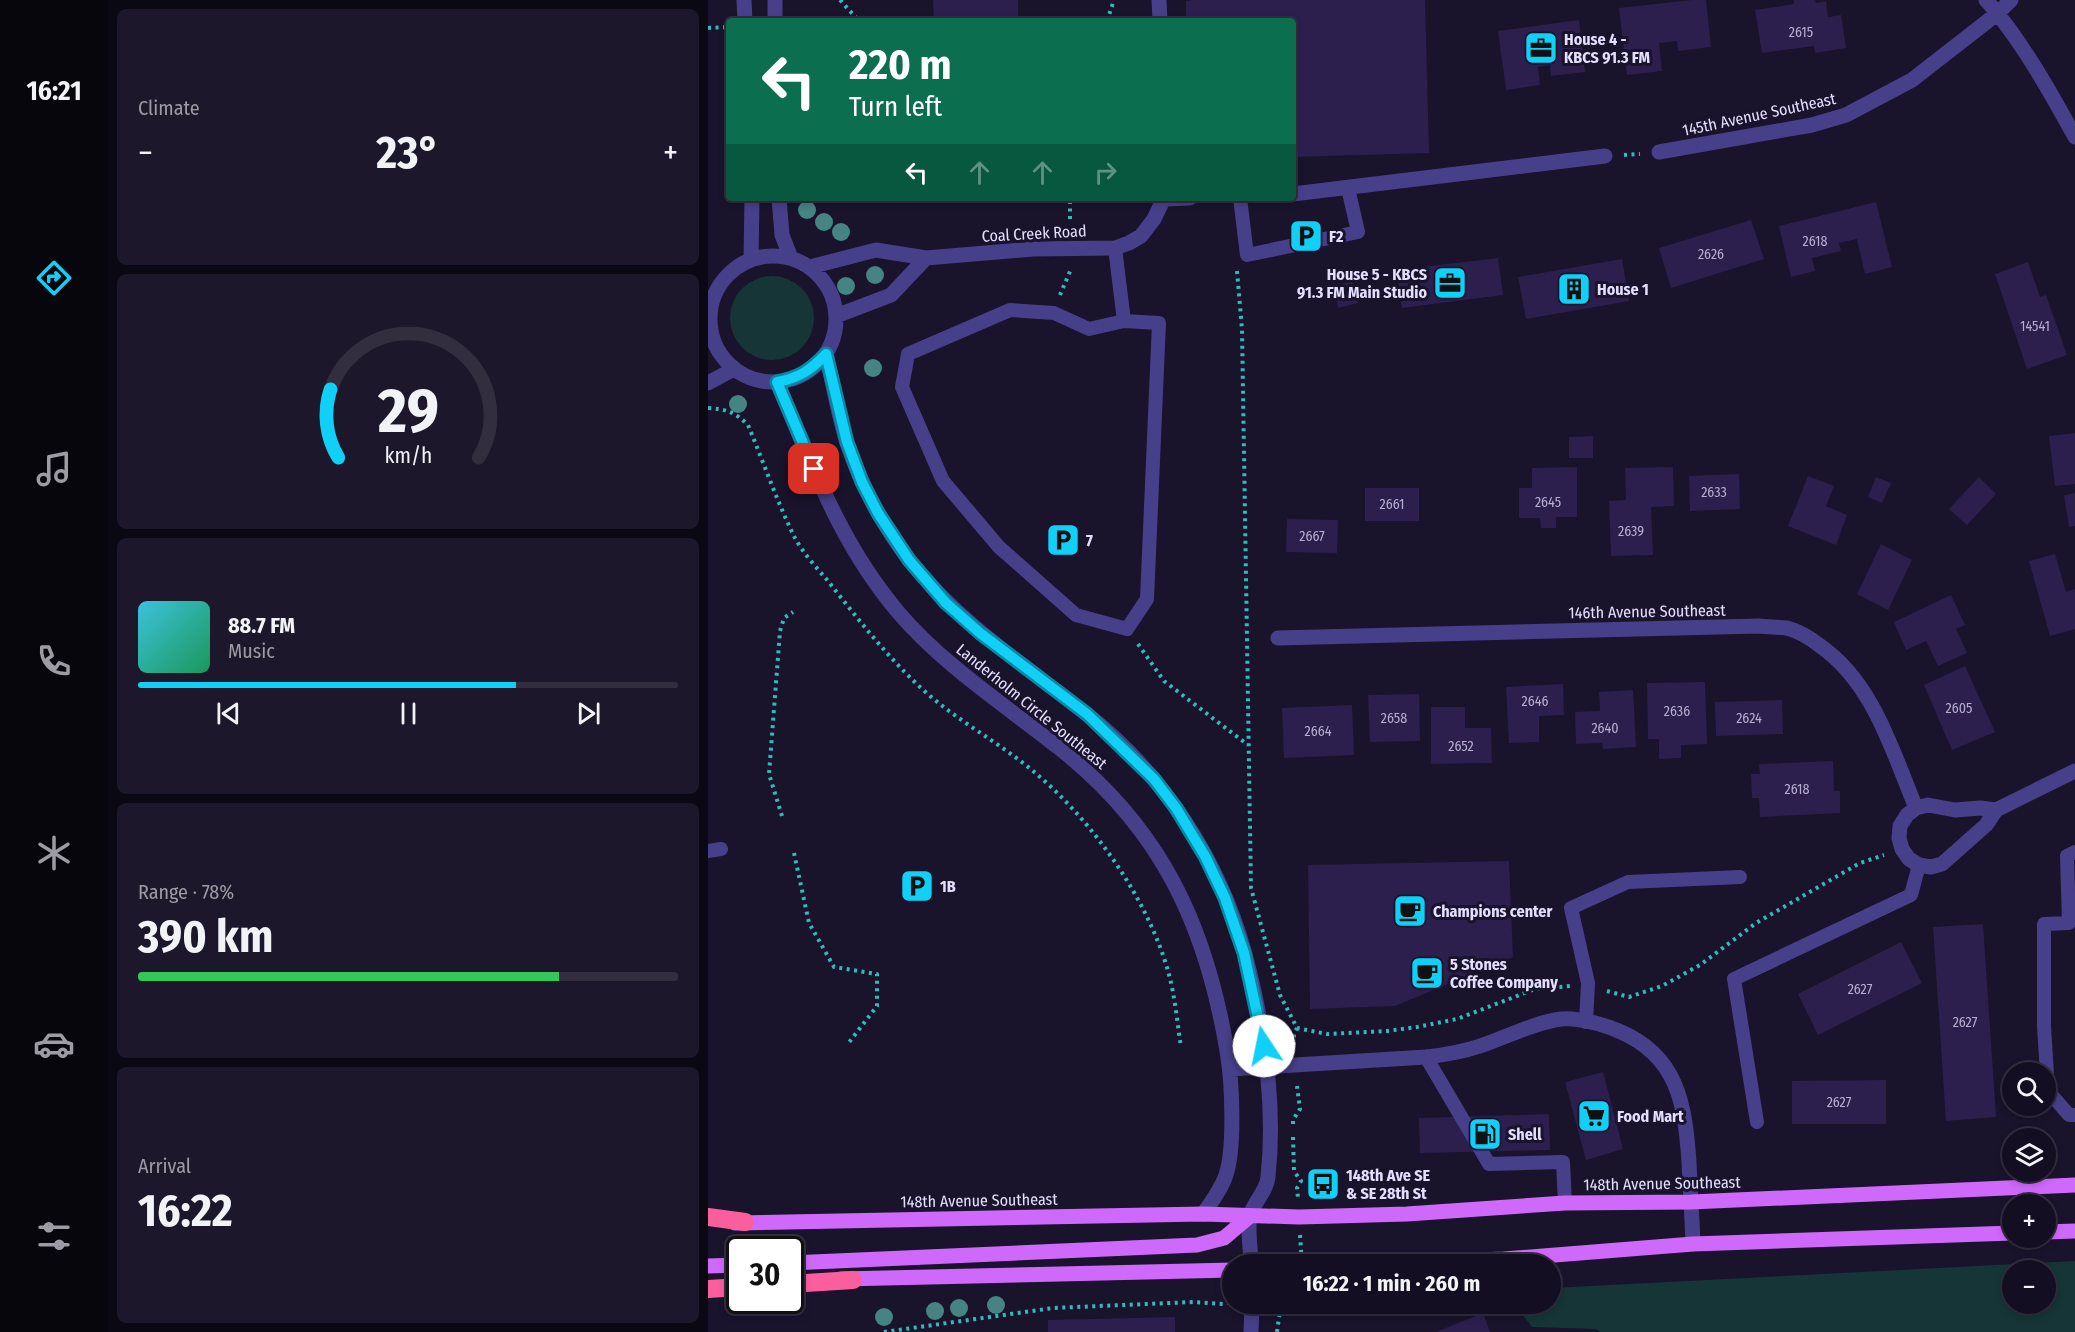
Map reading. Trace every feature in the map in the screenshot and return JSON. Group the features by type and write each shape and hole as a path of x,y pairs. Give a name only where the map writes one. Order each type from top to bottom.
{"highway":[{"path":"708,1217 745,1222"},
{"path":"804,1283 853,1280"},
{"path":"708,1289 726,1288"}],"main road":[{"name":"148th Avenue Southeast","path":"708,1224 1203,1214 1250,1216 1407,1214 1565,1203 1691,1202 2075,1185"},
{"path":"804,1262 1197,1245 1224,1238 1250,1216"},
{"path":"2056,1232 2075,1231"},
{"path":"1561,1254 1693,1244 2002,1233"},
{"path":"804,1275 853,1280 1222,1270"}],"street":[{"path":"744,0 745,18"},
{"path":"775,0 775,18"},
{"path":"1159,0 1160,18"},
{"path":"1986,0 1998,13 2053,97 2075,137"},
{"name":"145th Avenue Southeast","path":"1659,152 1812,125 1846,115 1912,80 1998,13 2011,0"},
{"path":"1296,194 1605,156"},
{"path":"751,259 752,201"},
{"path":"779,201 782,235 791,258"},
{"name":"Coal Creek Road","path":"810,267 876,250 926,258 1033,249 1115,248 1141,236 1154,219 1163,201"},
{"path":"771,255 791,258 810,267 824,280 833,297 836,316 832,342 826,354 813,368 796,378 777,382 754,380 734,369 719,353 709,334 710,310 717,289 731,271 751,259 771,255"},
{"path":"836,316 891,295 926,258"},
{"name":"Landerholm Circle Southeast","path":"826,354 847,442 862,482 878,513 909,560 946,603 980,633 1087,714 1154,779 1176,808 1205,856 1231,915 1244,953 1268,1067 1268,1181 1250,1216"},
{"path":"708,383 734,369"},
{"name":"Landerholm Circle Southeast","path":"777,382 832,513 852,550 886,597 924,641 1062,750 1126,812 1158,854 1185,902 1204,952 1220,1010 1231,1069 1231,1153 1225,1179 1203,1214"},
{"name":"146th Avenue Southeast","path":"1278,638 1759,626 1788,629 1809,638 1829,651 1850,672 1871,701 1916,808"},
{"path":"1996,810 1980,808 1955,810 1928,805 1916,808 1900,825 1899,838 1902,849 1909,859 1919,865 1931,867 1947,860 1986,825 1996,810 2075,771"},
{"path":"1231,1069 1451,1054 1480,1046 1541,1023 1565,1018 1609,1026 1648,1047 1662,1061 1675,1083 1684,1110 1693,1244"},
{"path":"1250,1216 1251,1254"},
{"path":"1251,1332 1252,1314"}],"lane":[{"path":"1240,201 1247,255 1358,232 1348,188"},
{"path":"1115,248 1124,321"},
{"path":"1010,310 1054,313 1089,329 1124,321 1159,323 1148,599 1127,628 1076,615 999,547 943,481 902,387 908,354 1010,310"},
{"path":"2075,852 2067,856 2069,923 2044,924 2044,1026 2048,1091 2069,1115 2075,1115"},
{"path":"1757,1122 1734,979 1911,895 1919,865"},
{"path":"1587,1022 1588,988 1571,908 1628,882 1740,877"},
{"path":"1426,1057 1489,1164 1563,1162 1565,1203"}],"path":[{"path":"840,0 856,18"},
{"path":"1108,18 1114,0"},
{"path":"708,28 726,27"},
{"path":"1605,156 1659,152"},
{"path":"1070,219 1071,201"},
{"path":"1054,313 1071,273 1071,266"},
{"path":"1236,269 1242,341 1251,888 1280,995 1297,1028"},
{"path":"708,408 725,409 736,413 748,425 793,536 830,589 879,645 922,688 1033,771 1064,799 1093,832 1138,900 1156,938 1168,972 1181,1047"},
{"path":"782,816 769,774 780,631 784,618 794,612"},
{"path":"1127,628 1164,681 1248,745"},
{"path":"1297,1028 1327,1034 1387,1031 1457,1019 1535,989 1566,986 1588,988 1629,997 1662,986 1700,965 1756,923 1860,863 1902,849"},
{"path":"794,853 809,923 834,967 877,974 877,1006 847,1045"},
{"path":"1294,1034 1297,1028"},
{"path":"1297,1188 1301,1181 1294,1171 1293,1120 1300,1109 1298,1101"},
{"path":"884,1332 1053,1308 1193,1302 1222,1304"},
{"path":"1277,1332 1280,1314"}],"green space":[{"path":"772,276 788,279 802,288 811,302 814,318 811,334 802,348 788,357 772,360 756,357 742,348 733,334 730,318 733,302 742,288 756,279"},
{"path":"2075,1261 2075,1332 1600,1332 1596,1329 1532,1327 1522,1314 1561,1314 1561,1287 2002,1265 2002,1314 2056,1314 2056,1262"}],"building":[{"path":"933,0 1018,0 1018,18 934,18"},
{"path":"1425,0 1429,153 1296,157 1296,18 1186,18 1186,1"},
{"path":"1706,0 1711,47 1678,51 1677,41 1659,43 1662,71 1627,75 1619,8"},
{"path":"1794,0 1815,0 1816,3 1826,1 1828,17 1841,15 1846,48 1815,53 1814,46 1762,53 1755,10 1794,4"},
{"name":"House 4 - KBCS 91.3 FM","path":"1579,20 1585,72 1551,76 1550,65 1538,67 1540,85 1506,90 1498,31"},
{"path":"1876,202 1892,267 1865,274 1857,239 1839,243 1841,251 1812,258 1815,271 1791,277 1779,226"},
{"path":"1751,220 1764,259 1671,288 1659,248"},
{"name":"House 5 - KBCS 91.3 FM Main Studio","path":"1498,258 1503,295 1402,308 1397,270"},
{"name":"House 1","path":"1622,259 1629,301 1526,319 1518,277"},
{"path":"2028,262 2040,297 2046,295 2067,355 2027,369 1995,274"},
{"path":"1353,281 1358,303 1338,308 1333,286"},
{"path":"2075,433 2075,484 2055,486 2049,436"},
{"path":"1593,436 1593,458 1569,458 1569,437"},
{"path":"1577,467 1577,517 1556,517 1556,528 1541,528 1540,518 1519,518 1519,488 1532,488 1532,468"},
{"path":"1673,467 1674,506 1651,507 1653,555 1611,556 1609,501 1626,500 1625,468"},
{"path":"1739,474 1740,509 1690,511 1689,476"},
{"path":"1808,476 1834,486 1826,506 1847,515 1836,545 1788,526"},
{"path":"1876,477 1891,483 1882,503 1868,497"},
{"path":"1979,477 1996,494 1967,525 1949,509"},
{"path":"1365,488 1419,488 1419,521 1365,521"},
{"path":"2075,493 2075,526 2069,527 2064,495"},
{"path":"1287,519 1338,520 1337,553 1286,552"},
{"path":"1881,544 1912,560 1888,610 1857,594"},
{"path":"2055,554 2066,592 2075,589 2075,629 2050,636 2029,561"},
{"path":"1951,595 1965,625 1956,629 1967,653 1938,666 1926,641 1906,650 1894,622"},
{"path":"1965,666 1995,732 1952,750 1924,685"},
{"path":"1705,682 1707,744 1681,745 1681,758 1659,759 1659,739 1648,739 1647,683"},
{"path":"1563,684 1564,715 1539,716 1539,742 1509,743 1506,687"},
{"path":"1633,690 1636,747 1603,749 1602,743 1576,744 1575,712 1600,711 1599,692"},
{"path":"1419,694 1420,741 1370,742 1368,695"},
{"path":"1782,700 1783,734 1716,736 1715,702"},
{"path":"1352,705 1354,755 1284,758 1282,708"},
{"path":"1431,707 1465,707 1465,728 1491,728 1492,763 1431,764"},
{"path":"1833,761 1834,791 1840,791 1840,813 1760,817 1759,798 1752,798 1751,774 1760,774 1759,764"},
{"name":"Champions center","path":"1509,861 1513,957 1395,1006 1310,1009 1308,865"},
{"path":"1983,924 1996,1117 1946,1121 1933,927"},
{"path":"1901,942 1922,983 1818,1035 1798,994"},
{"name":"Food Mart","path":"1603,1072 1623,1149 1586,1160 1565,1082"},
{"path":"1886,1080 1886,1124 1792,1124 1792,1081"},
{"name":"Shell","path":"1549,1114 1550,1150 1420,1153 1419,1118"},
{"path":"1483,1314 1490,1332 1436,1332"},
{"path":"1175,1317 1175,1332 1048,1332 1048,1320"}],"place":[{"name":"House 4 - KBCS 91.3 FM","path":"1541,48"},
{"name":"F2","path":"1306,236"},
{"name":"House 5 - KBCS 91.3 FM Main Studio","path":"1450,283"},
{"name":"House 1","path":"1574,289"},
{"name":"7","path":"1063,540"},
{"name":"1B","path":"917,886"},
{"name":"Champions center","path":"1410,911"},
{"name":"5 Stones Coffee Company","path":"1427,973"},
{"name":"Food Mart","path":"1594,1116"},
{"name":"Shell","path":"1485,1134"},
{"name":"148th Ave SE & SE 28th St","path":"1323,1184"}],"route":[{"path":"814,469 777,382 796,378 813,368 826,354 847,442 862,482 878,513 909,560 946,603 980,633 1087,714 1129,753 1154,779 1176,808 1205,856 1225,898 1244,953 1264,1046"}]}
